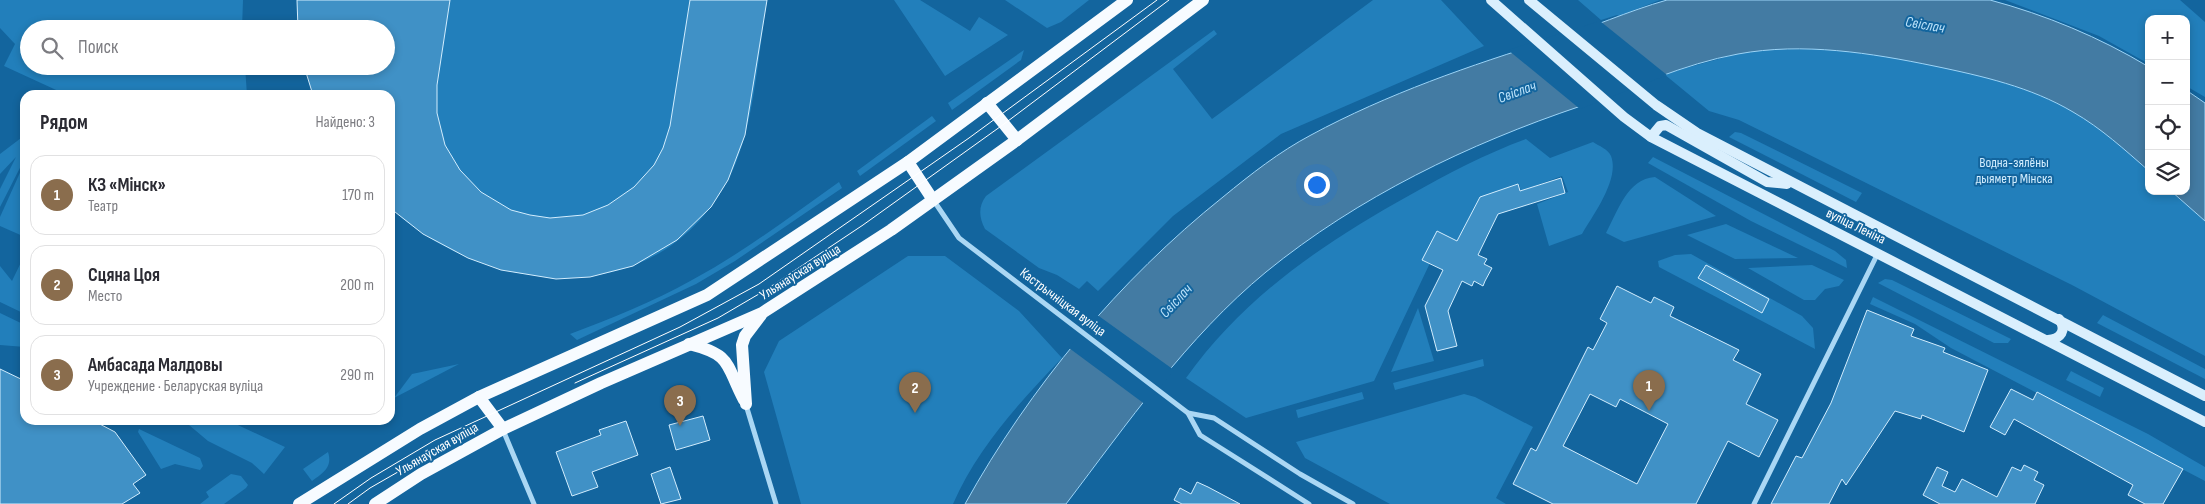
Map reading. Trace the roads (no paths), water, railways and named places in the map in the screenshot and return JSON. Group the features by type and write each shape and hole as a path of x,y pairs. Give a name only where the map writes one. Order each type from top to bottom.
{"main road":[{"name":"Ульянаўская вуліца","path":"299,504 420,429 479,397 707,295 908,162 1127,0"},
{"name":"Ульянаўская вуліца","path":"375,504 421,474 503,429 689,344 762,313 834,269 933,200 1017,140 1203,0"},
{"name":"вуліца Леніна","path":"1491,0 1624,117 1651,137 1734,182 1879,253 2205,422"},
{"name":"вуліца Леніна","path":"1531,2 1656,105 1697,132 2205,396"},
{"path":"987,103 1017,140"},
{"name":"вуліца Леніна","path":"1651,137 1660,126 1666,125 1767,182 1794,184"},
{"path":"908,162 933,200"},
{"path":"746,404 742,345 749,329 762,313"},
{"path":"2048,340 2058,338 2062,333 2063,326 2059,319"},
{"path":"689,344 708,349 725,358 746,404"},
{"path":"479,397 503,429"}],"street":[{"name":"Кастрычніцкая вуліца","path":"933,200 959,238 1188,413 1200,435 1309,504"},
{"path":"1754,504 1879,253"},
{"path":"746,404 776,504"},
{"name":"Кастрычніцкая вуліца","path":"1188,413 1214,418 1300,474 1353,504"},
{"path":"503,429 534,504"}],"water":[{"name":"Свіслач","path":"1667,0 1990,0 2072,28 2145,65 2145,168 2093,125 2073,112 2057,103 2006,83 1934,66 1861,53 1787,49 1718,58 1658,77 1497,137 1456,155 1376,197 1301,245 1237,297 1210,324 1159,382 1066,504 965,504 1018,418 1079,338 1148,264 1185,229 1266,164 1311,135 1369,106 1460,70 1567,35"},
{"path":"2190,93 2205,103 2205,221 2176,195 2190,195"}],"tram line":[{"path":"334,504 371,478 435,440 680,327 759,284 969,138 1157,0"},
{"path":"575,383 718,318 764,291 863,225 1004,124 1169,0"},
{"path":"348,504 370,488 457,438"}],"place":[{"name":"КЗ «Мінск»","path":"1649,411"},
{"name":"Сцяна Цоя","path":"915,413"},
{"name":"Амбасада Малдовы","path":"680,426"}],"park label":[{"name":"Водна-зялёны дыяметр Мінска","path":"2014,170"}]}
